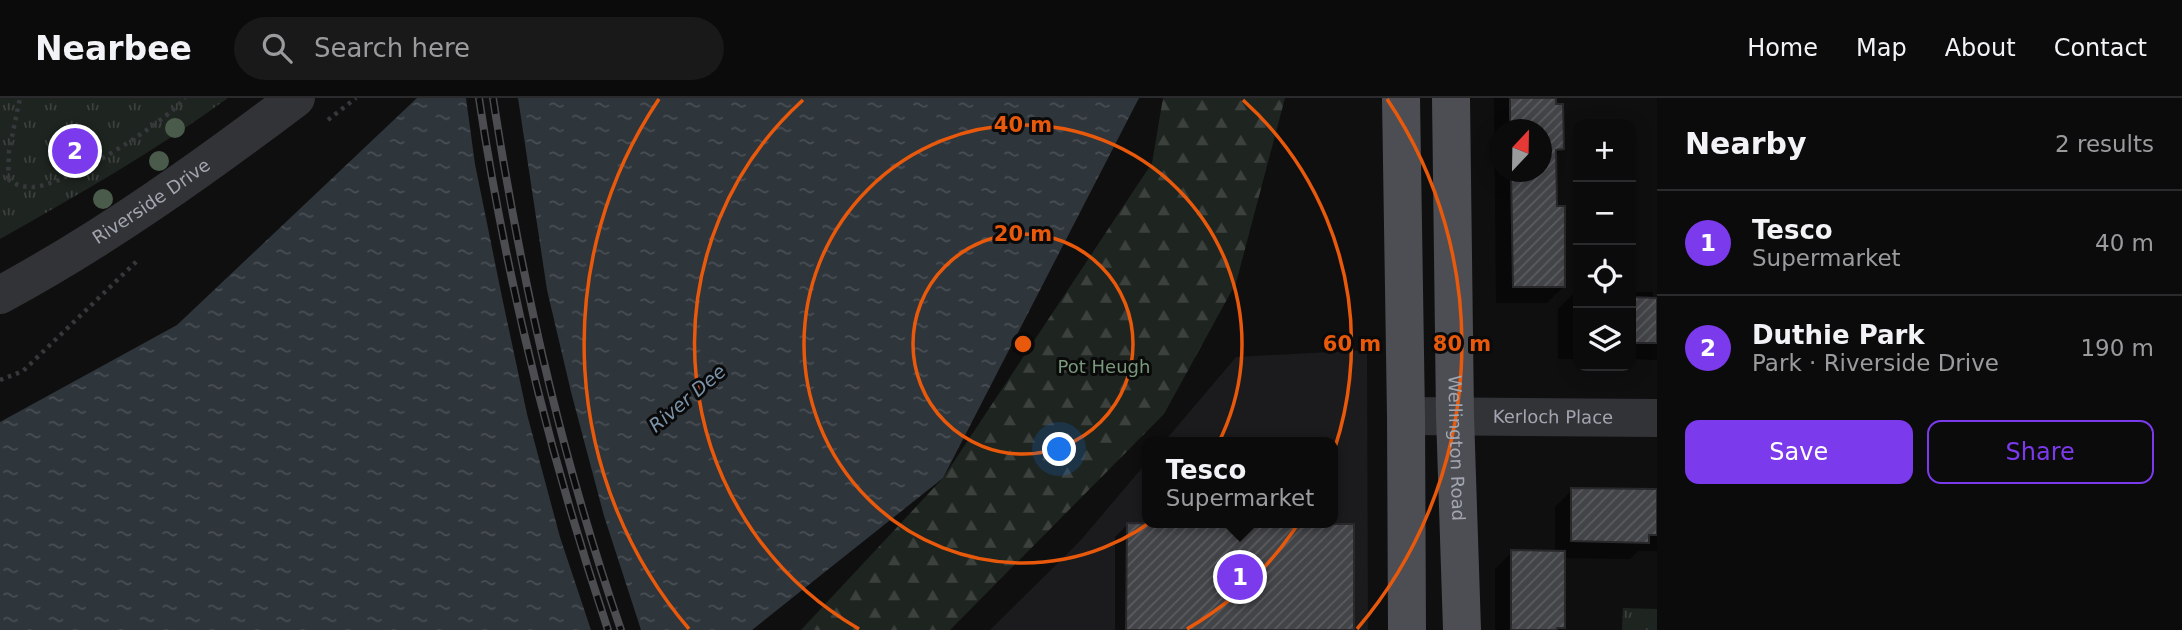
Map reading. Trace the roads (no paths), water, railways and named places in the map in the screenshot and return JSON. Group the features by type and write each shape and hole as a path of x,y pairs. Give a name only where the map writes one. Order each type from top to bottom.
{"main road":[{"path":"1401,98 1407,630"},
{"name":"Wellington Road","path":"1451,98 1455,415 1462,630"}],"street":[{"name":"Riverside Drive","path":"0,295 93,240 188,178 296,98"},
{"name":"Kerloch Place","path":"1406,416 1657,418"}],"water":[{"name":"River Dee","path":"417,98 1139,98 943,478 752,630 0,630 0,422 177,325"}],"railway":[{"path":"479,98 502,233 532,367 567,499 608,630"},
{"path":"493,98 516,233 545,367 599,565 621,630"}],"place":[{"name":"Duthie Park","path":"75,151"},
{"name":"Tesco","path":"1240,577"}],"park label":[{"name":"Pot Heugh","path":"1104,367"}]}
